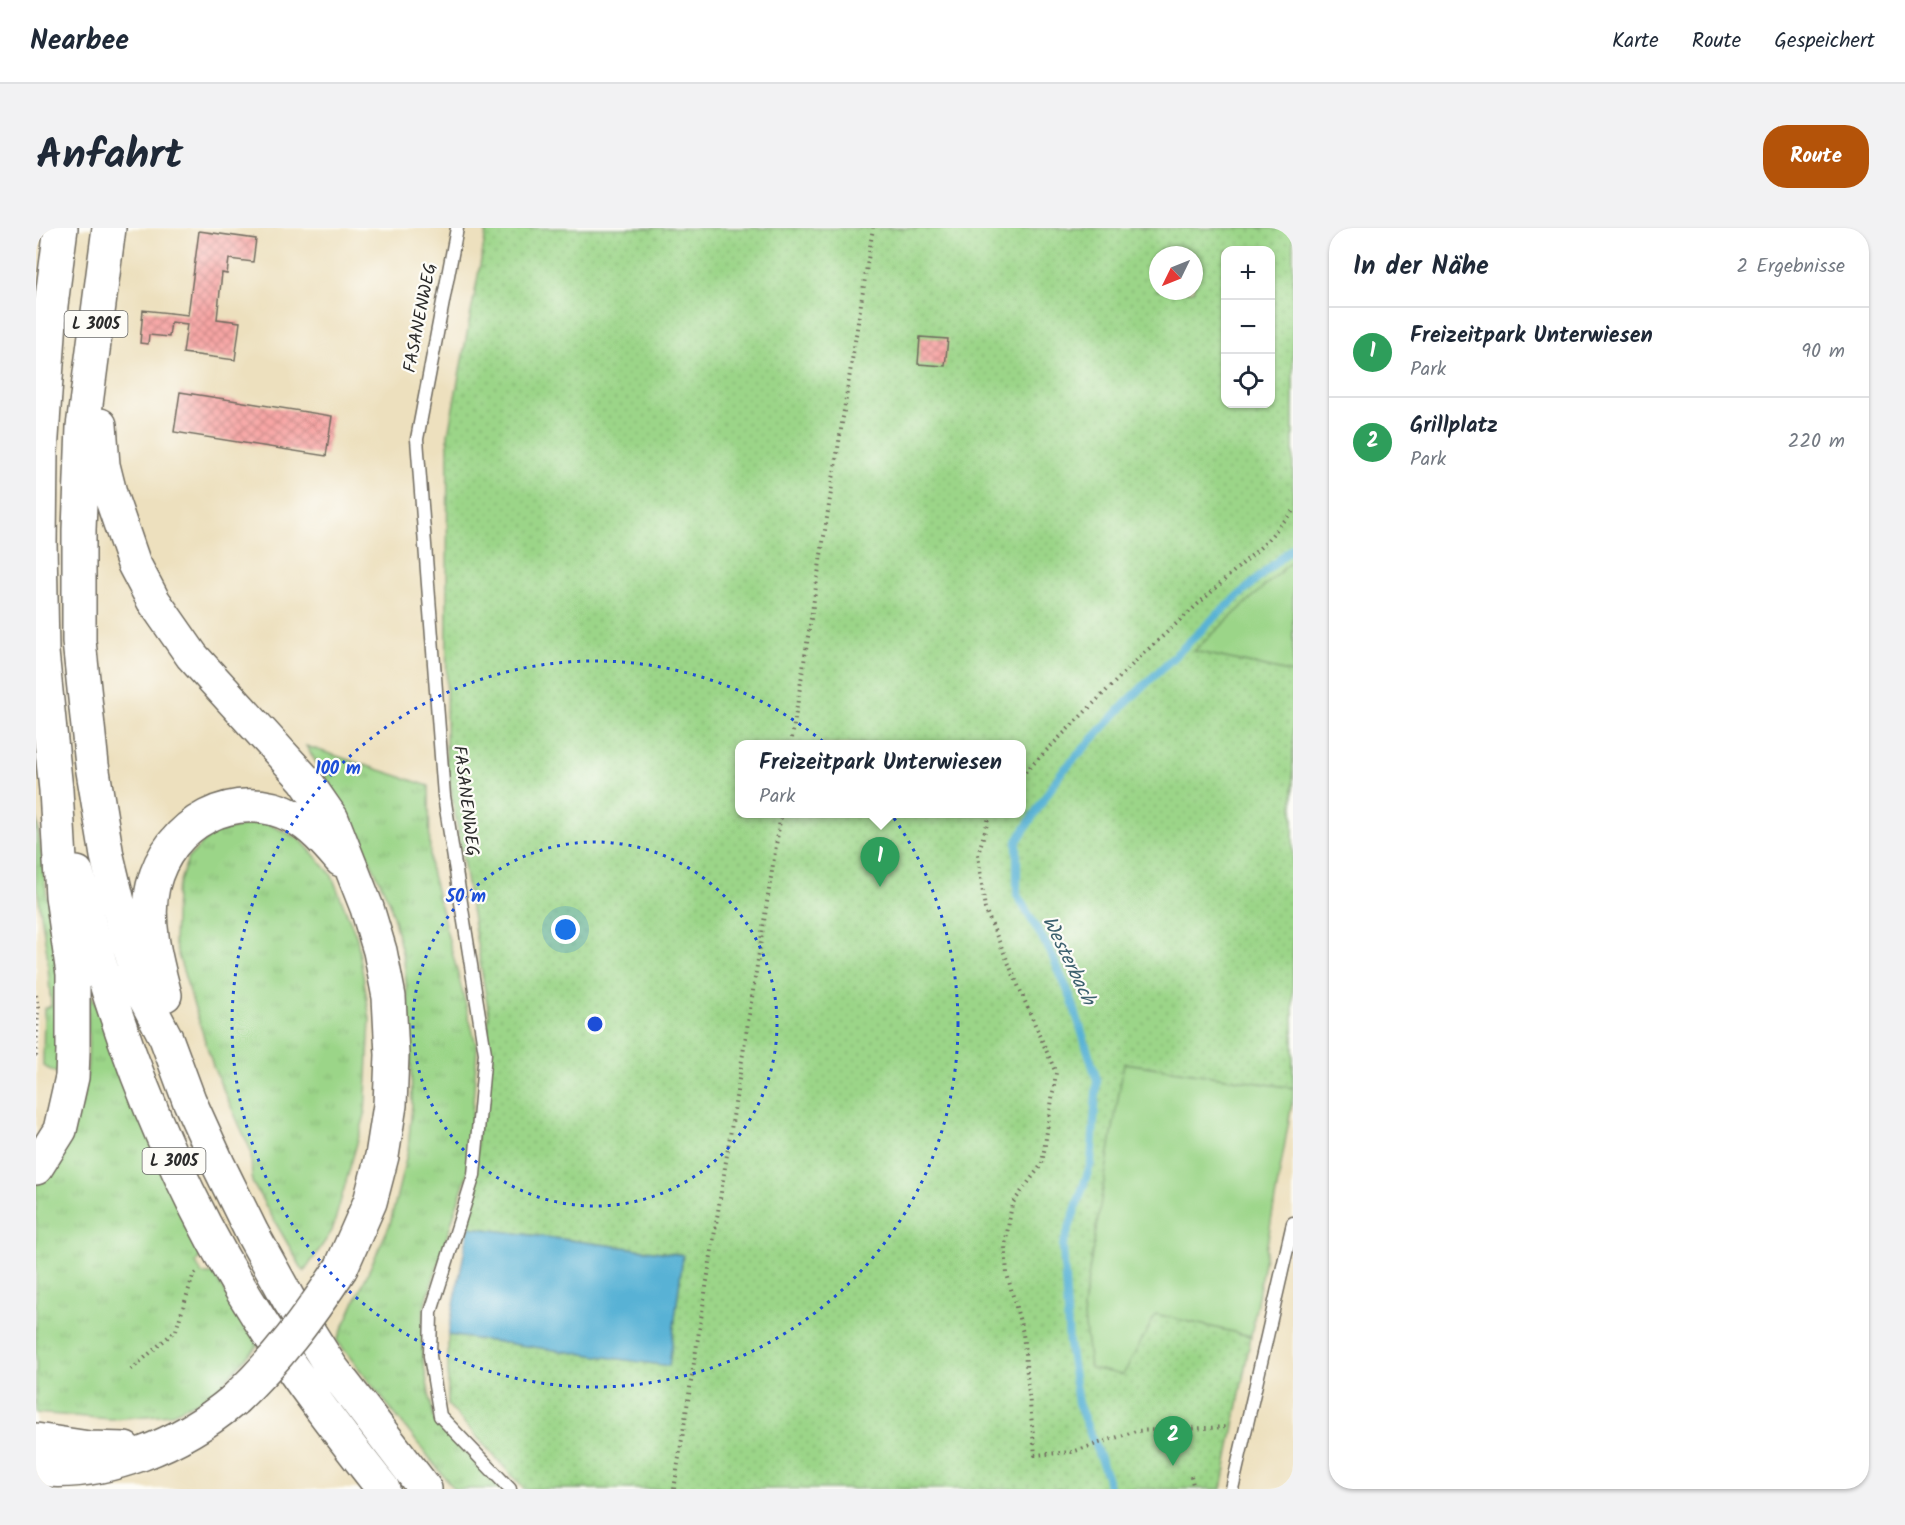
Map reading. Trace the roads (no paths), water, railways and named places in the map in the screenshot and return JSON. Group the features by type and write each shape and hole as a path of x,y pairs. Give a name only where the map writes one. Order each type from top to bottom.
{"highway":[{"name":"L 3005","path":"61,228 51,305 41,452 42,652 56,790 102,973 152,1111 186,1188 218,1249 259,1319 303,1386 383,1489"},
{"name":"L 3005","path":"109,228 83,427 79,530 79,641 92,765 107,856 127,939 144,996 166,1038 189,1100 218,1164 289,1300 331,1367 425,1489"},
{"path":"36,1469 71,1472 95,1468 122,1461 183,1437 211,1420 281,1353 341,1268 370,1202 382,1156 390,1105 392,1055 388,997 380,951 367,908 332,819 306,780 192,656 153,600 134,564 120,529 103,465 100,433 103,271"},
{"path":"36,1168 60,1130 72,1077 74,1051 73,974 62,896 56,790"},
{"path":"166,1038 165,997 153,943 151,914 153,887 161,863 178,838 194,824 216,812 255,805 276,809 296,818 326,843 352,873"},
{"path":"36,1440 89,1448 156,1447"}],"lane":[{"name":"FASANENWEG","path":"457,228 417,439 444,796 485,1053 474,1174 431,1312 430,1356 440,1416 510,1489"},
{"path":"1232,1489 1293,1223"}],"water":[{"path":"469,1227 683,1255 669,1366 448,1335"}],"waterway":[{"name":"Westerbach","path":"1109,1489 1107,1476 1078,1403 1069,1344 1063,1246 1091,1163 1097,1080 1071,998 1050,951 1017,895 1017,841 1060,774 1127,702 1215,617 1293,547"}],"place":[{"name":"Freizeitpark Unterwiesen","path":"880,887"},
{"name":"Grillplatz","path":"1173,1466"}]}
